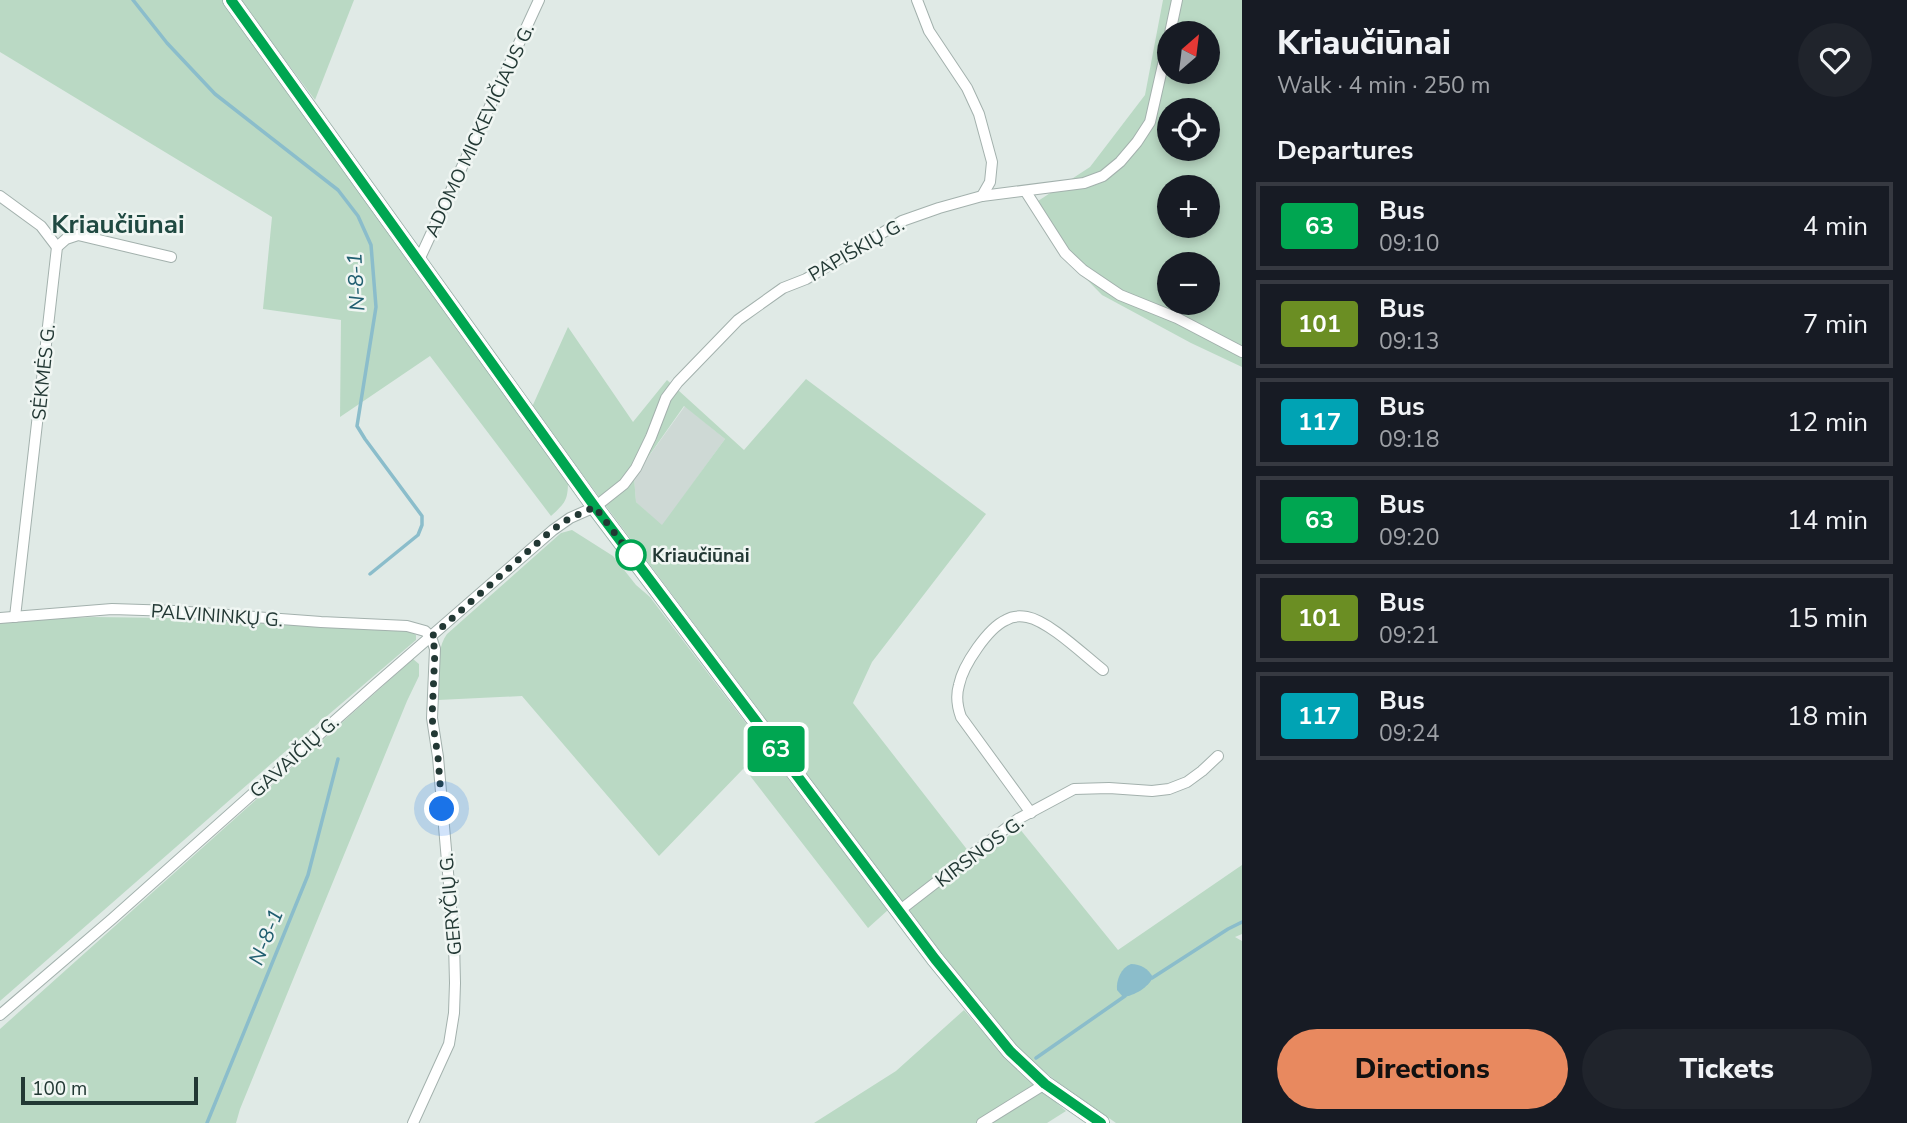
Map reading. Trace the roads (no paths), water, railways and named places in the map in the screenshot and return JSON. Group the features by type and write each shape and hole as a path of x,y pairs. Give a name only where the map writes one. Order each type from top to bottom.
{"main road":[{"name":"ADOMO MICKEVIČIAUS G.","path":"231,0 595,507 979,1015 1010,1051 1045,1084 1101,1123"}],"street":[{"name":"ADOMO MICKEVIČIAUS G.","path":"419,260 540,0"},
{"path":"917,0 929,31 967,88 979,114 992,162 990,182 982,196"},
{"name":"PAPIŠKIŲ G.","path":"1173,21 1177,0"},
{"name":"PAPIŠKIŲ G.","path":"595,507 624,484 636,468 666,398 678,382 738,320 783,288 806,279 902,221 982,196 1084,183 1103,176 1120,163 1150,122 1159,84"},
{"path":"1026,191 1065,253 1093,277 1120,295 1177,318 1242,352"},
{"path":"0,196 41,226 57,247 66,239 78,235 171,257"},
{"name":"SĖKMĖS G.","path":"15,617 57,247"},
{"name":"GAVAIČIŲ G.","path":"0,1015 552,530 595,507"},
{"name":"PALVININKŲ G.","path":"0,618 112,609 174,611 407,626 419,628 431,637"},
{"path":"1031,813 961,717 957,707 958,688 967,665 997,626 1008,619 1027,617 1046,625 1102,670"},
{"name":"GERYČIŲ G.","path":"414,1123 449,1044 454,1013 454,942 438,757 432,718 435,649 431,637"},
{"name":"KIRSNOS G.","path":"899,911 1018,819 1073,789 1169,789 1187,782 1218,756"},
{"path":"982,1123 1045,1084"}],"water":[{"path":"1131,964 1144,968 1153,977 1141,990 1123,997 1117,990 1117,982 1122,971"}],"waterway":[{"name":"N-8-1","path":"133,0 167,43 215,94 338,190 358,216 371,245 376,307 357,426 422,516 422,525 418,535 370,574"},
{"name":"N-8-1","path":"207,1123 308,875 338,759"},
{"path":"1152,978 1242,922"},
{"path":"1036,1058 1125,996"}],"place":[{"name":"Kriaučiūnai","path":"631,555"}],"district":[{"name":"Kriaučiūnai","path":"118,224"}]}
